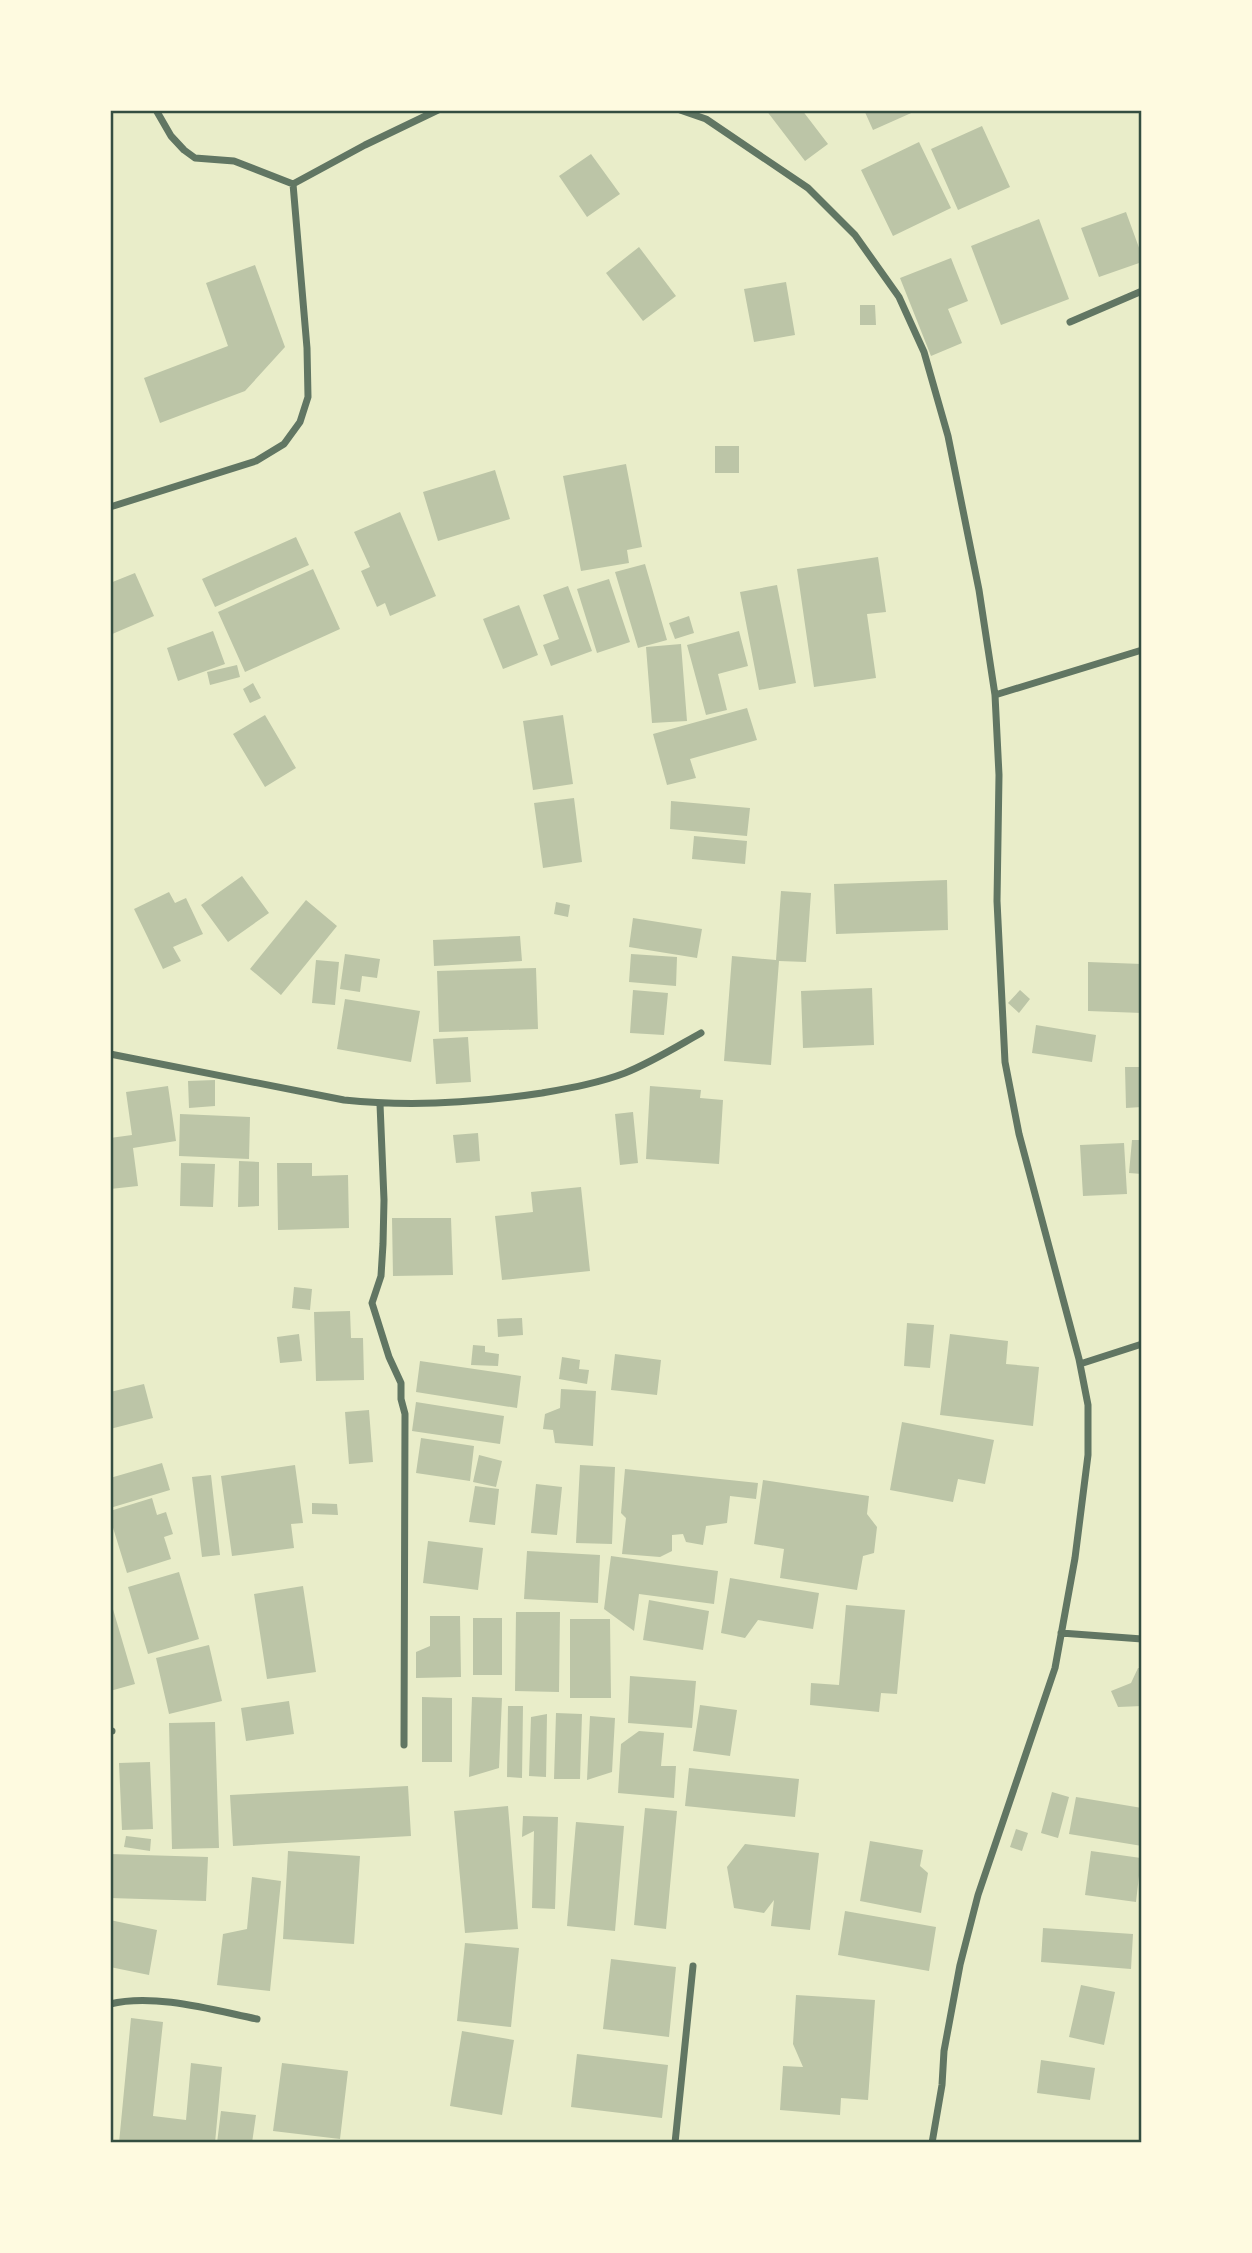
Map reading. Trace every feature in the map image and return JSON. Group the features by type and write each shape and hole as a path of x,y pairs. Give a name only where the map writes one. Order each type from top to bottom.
{"street":[{"path":"156,110 171,136 195,158 228,160 293,184 438,110"},
{"path":"680,110 706,119 808,188 855,235 899,298 924,352 948,436 979,590 995,695 999,775 997,901 1005,1062 1019,1134 1080,1364 1088,1405 1088,1455 1075,1558 1055,1668 978,1895 960,1965 944,2051 942,2085 932,2143"},
{"path":"706,119 714,110"},
{"path":"110,507 256,461 284,444 300,422 309,397 293,184"},
{"path":"1070,322 1142,291"},
{"path":"995,695 1142,650"},
{"path":"110,1054 344,1100 380,1104 441,1103 566,1089 625,1073 701,1033"},
{"path":"380,1104 383,1244 381,1276 372,1303 389,1357 401,1383 405,1415 404,1745"},
{"path":"1080,1364 1142,1344"},
{"path":"1061,1633 1142,1639"},
{"path":"675,2143 693,1966"},
{"path":"110,2004 142,2000 257,2019"}],"building":[{"path":"766,110 802,110 828,144 805,161"},
{"path":"864,110 918,110 873,130"},
{"path":"982,126 1010,187 958,210 931,149"},
{"path":"919,142 951,208 893,236 861,170"},
{"path":"591,154 620,194 587,217 559,176"},
{"path":"1126,212 1142,262 1099,277 1081,228"},
{"path":"1039,219 1069,299 1001,325 971,246"},
{"path":"639,247 676,296 643,321 606,273"},
{"path":"951,258 968,301 948,309 962,343 931,356 900,278"},
{"path":"255,265 285,347 245,391 160,423 144,378 228,346 206,283"},
{"path":"786,282 795,335 754,342 744,289"},
{"path":"860,305 875,305 876,325 860,325"},
{"path":"715,446 739,446 739,473 715,473"},
{"path":"626,464 642,547 627,550 629,563 581,571 563,476"},
{"path":"495,470 510,519 438,541 423,492"},
{"path":"400,512 436,596 390,616 385,603 377,607 361,571 370,567 354,532"},
{"path":"296,537 309,565 215,607 202,579"},
{"path":"878,557 886,612 867,614 876,678 814,687 797,569"},
{"path":"645,564 667,640 638,648 615,572"},
{"path":"313,569 340,629 245,672 218,612"},
{"path":"135,573 154,616 110,635 110,583"},
{"path":"609,579 630,642 597,653 577,589"},
{"path":"777,585 796,683 759,690 740,592"},
{"path":"568,586 592,651 551,666 543,645 559,639 543,595"},
{"path":"519,605 538,655 503,669 483,619"},
{"path":"689,616 694,633 675,639 669,623"},
{"path":"213,631 225,664 178,681 167,648"},
{"path":"739,631 748,666 718,674 727,710 706,715 687,645"},
{"path":"681,644 687,721 652,723 646,647"},
{"path":"237,665 240,677 210,685 207,672"},
{"path":"253,683 261,698 250,703 243,689"},
{"path":"747,708 757,740 690,759 696,778 667,785 653,734"},
{"path":"265,715 296,768 265,787 233,734"},
{"path":"563,715 573,784 533,790 523,721"},
{"path":"574,798 582,862 543,868 534,803"},
{"path":"671,801 750,808 747,836 670,829"},
{"path":"694,836 747,841 745,864 692,859"},
{"path":"242,876 269,913 228,942 201,905"},
{"path":"947,880 948,930 836,934 834,884"},
{"path":"781,891 811,893 806,962 779,961 771,1065 724,1061 732,956 776,960"},
{"path":"169,892 175,903 186,898 203,934 173,947 181,961 163,969 134,909"},
{"path":"306,900 337,926 281,995 250,969"},
{"path":"556,902 570,905 568,917 554,914"},
{"path":"633,918 702,929 697,958 629,947"},
{"path":"520,936 522,961 434,966 433,940"},
{"path":"345,954 380,959 377,978 362,976 360,992 340,989"},
{"path":"631,954 677,957 676,986 629,982"},
{"path":"316,960 339,962 335,1005 312,1003"},
{"path":"1088,962 1142,964 1142,1013 1088,1011"},
{"path":"536,968 538,1029 439,1032 437,971"},
{"path":"872,988 874,1045 803,1048 801,991"},
{"path":"633,990 668,993 664,1035 630,1033"},
{"path":"1020,990 1030,999 1019,1013 1008,1003"},
{"path":"345,999 420,1011 411,1062 337,1049"},
{"path":"1036,1025 1096,1035 1092,1062 1032,1053"},
{"path":"468,1037 471,1082 436,1084 433,1039"},
{"path":"1125,1067 1142,1067 1142,1107 1126,1108"},
{"path":"215,1080 215,1106 189,1108 188,1081"},
{"path":"168,1086 176,1141 133,1148 138,1186 110,1189 110,1138 132,1135 126,1092"},
{"path":"650,1086 701,1090 700,1098 723,1100 719,1164 646,1159"},
{"path":"633,1112 638,1163 620,1165 615,1114"},
{"path":"180,1114 250,1117 249,1159 179,1156"},
{"path":"478,1133 480,1161 456,1163 453,1135"},
{"path":"1132,1140 1142,1140 1142,1174 1129,1173"},
{"path":"1124,1143 1127,1194 1083,1196 1080,1145"},
{"path":"239,1161 259,1162 259,1206 238,1207"},
{"path":"181,1163 215,1164 213,1207 180,1206"},
{"path":"277,1163 312,1163 312,1176 348,1175 349,1228 278,1230"},
{"path":"581,1187 590,1271 502,1280 495,1216 533,1212 531,1192"},
{"path":"392,1218 451,1218 453,1275 393,1276"},
{"path":"294,1287 312,1289 310,1310 292,1308"},
{"path":"350,1311 351,1338 363,1338 364,1380 316,1381 314,1312"},
{"path":"522,1318 523,1335 498,1337 497,1319"},
{"path":"907,1323 934,1325 930,1368 904,1366"},
{"path":"299,1334 302,1361 280,1363 277,1337"},
{"path":"950,1334 1008,1341 1006,1364 1039,1367 1033,1426 940,1415"},
{"path":"473,1345 485,1346 485,1352 499,1354 498,1366 471,1365"},
{"path":"615,1354 661,1360 657,1395 611,1390"},
{"path":"562,1357 580,1360 579,1369 589,1370 587,1384 559,1379"},
{"path":"420,1361 521,1376 517,1408 416,1392"},
{"path":"144,1384 153,1418 110,1429 110,1392"},
{"path":"561,1389 596,1391 593,1446 555,1443 553,1430 543,1429 545,1414 560,1408"},
{"path":"416,1402 504,1416 500,1444 412,1431"},
{"path":"369,1410 373,1462 349,1464 345,1412"},
{"path":"902,1422 994,1440 985,1484 958,1479 953,1502 890,1490"},
{"path":"421,1438 474,1446 470,1481 416,1473"},
{"path":"479,1455 502,1461 496,1487 473,1482"},
{"path":"162,1463 170,1490 110,1508 110,1478"},
{"path":"295,1465 303,1523 291,1524 294,1548 232,1556 221,1476"},
{"path":"580,1465 615,1467 612,1544 576,1543"},
{"path":"625,1469 758,1483 756,1499 730,1496 727,1523 706,1526 703,1545 686,1542 683,1534 672,1535 672,1551 660,1557 622,1554 626,1518 621,1513"},
{"path":"211,1475 220,1555 202,1557 192,1477"},
{"path":"763,1480 869,1496 867,1514 877,1527 874,1553 863,1556 857,1590 780,1578 784,1549 754,1544"},
{"path":"536,1484 562,1487 557,1535 531,1533"},
{"path":"475,1486 499,1489 495,1525 469,1522"},
{"path":"152,1498 157,1515 166,1512 173,1534 164,1537 171,1559 127,1573 110,1511"},
{"path":"312,1503 337,1504 338,1515 312,1514"},
{"path":"428,1541 483,1548 478,1590 423,1583"},
{"path":"527,1551 600,1555 598,1603 524,1599"},
{"path":"611,1556 718,1571 714,1604 639,1594 634,1631 604,1609"},
{"path":"179,1572 199,1639 148,1654 128,1587"},
{"path":"730,1578 819,1593 813,1629 758,1620 745,1638 721,1633"},
{"path":"303,1586 316,1672 267,1679 254,1594"},
{"path":"110,1599 135,1684 110,1691"},
{"path":"649,1600 709,1611 703,1650 643,1640"},
{"path":"846,1605 905,1610 897,1694 881,1693 879,1712 810,1705 811,1683 839,1685"},
{"path":"516,1612 560,1612 559,1692 515,1691"},
{"path":"430,1616 460,1616 461,1677 416,1678 416,1652 430,1646"},
{"path":"473,1618 502,1618 502,1675 473,1675"},
{"path":"570,1619 610,1619 611,1698 570,1698"},
{"path":"209,1645 222,1701 169,1714 156,1658"},
{"path":"1138,1668 1142,1668 1142,1706 1118,1707 1111,1691 1131,1683"},
{"path":"630,1676 696,1681 692,1728 628,1723"},
{"path":"422,1697 452,1698 452,1762 422,1762"},
{"path":"472,1697 502,1698 499,1768 469,1777"},
{"path":"289,1701 294,1734 246,1741 241,1708"},
{"path":"700,1705 737,1710 730,1756 693,1751"},
{"path":"508,1706 523,1706 522,1778 507,1777"},
{"path":"556,1713 582,1714 580,1779 554,1779"},
{"path":"547,1714 546,1777 529,1776 531,1717"},
{"path":"590,1716 615,1718 612,1772 587,1780"},
{"path":"215,1722 219,1848 172,1849 169,1723"},
{"path":"639,1731 664,1733 661,1766 676,1766 674,1798 618,1793 621,1744"},
{"path":"150,1762 153,1829 122,1830 119,1763"},
{"path":"689,1768 799,1779 795,1817 685,1806"},
{"path":"408,1786 411,1836 233,1846 230,1795"},
{"path":"1052,1792 1069,1797 1058,1838 1041,1833"},
{"path":"1076,1797 1142,1808 1142,1846 1069,1834"},
{"path":"508,1806 518,1929 465,1933 454,1811"},
{"path":"645,1808 677,1811 666,1929 634,1925"},
{"path":"523,1816 558,1817 555,1909 532,1908 534,1831 522,1837"},
{"path":"576,1822 624,1826 615,1931 567,1926"},
{"path":"1016,1829 1028,1833 1022,1851 1010,1847"},
{"path":"126,1836 151,1839 150,1851 124,1847"},
{"path":"870,1841 923,1850 920,1866 928,1873 921,1913 860,1901"},
{"path":"745,1844 819,1853 810,1930 771,1926 774,1900 764,1913 734,1908 727,1867"},
{"path":"288,1851 360,1856 354,1944 283,1939"},
{"path":"1091,1851 1141,1858 1136,1902 1085,1895"},
{"path":"110,1854 208,1857 206,1901 110,1898"},
{"path":"252,1877 281,1881 270,1991 217,1985 223,1934 247,1929"},
{"path":"845,1911 936,1927 929,1971 838,1955"},
{"path":"110,1920 157,1930 149,1975 110,1967"},
{"path":"1043,1928 1133,1934 1131,1969 1041,1962"},
{"path":"465,1943 519,1948 511,2027 457,2021"},
{"path":"611,1959 676,1967 669,2037 603,2029"},
{"path":"1081,1985 1115,1992 1104,2045 1069,2037"},
{"path":"796,1995 875,2000 868,2100 841,2098 840,2115 780,2110 783,2066 803,2067 793,2044"},
{"path":"131,2018 163,2022 153,2116 186,2120 191,2063 222,2067 215,2143 119,2143"},
{"path":"462,2031 514,2040 502,2115 450,2106"},
{"path":"577,2054 668,2065 662,2118 571,2107"},
{"path":"1041,2060 1095,2068 1090,2100 1037,2093"},
{"path":"282,2063 348,2071 340,2139 273,2131"},
{"path":"221,2111 256,2115 252,2143 217,2143"}]}
